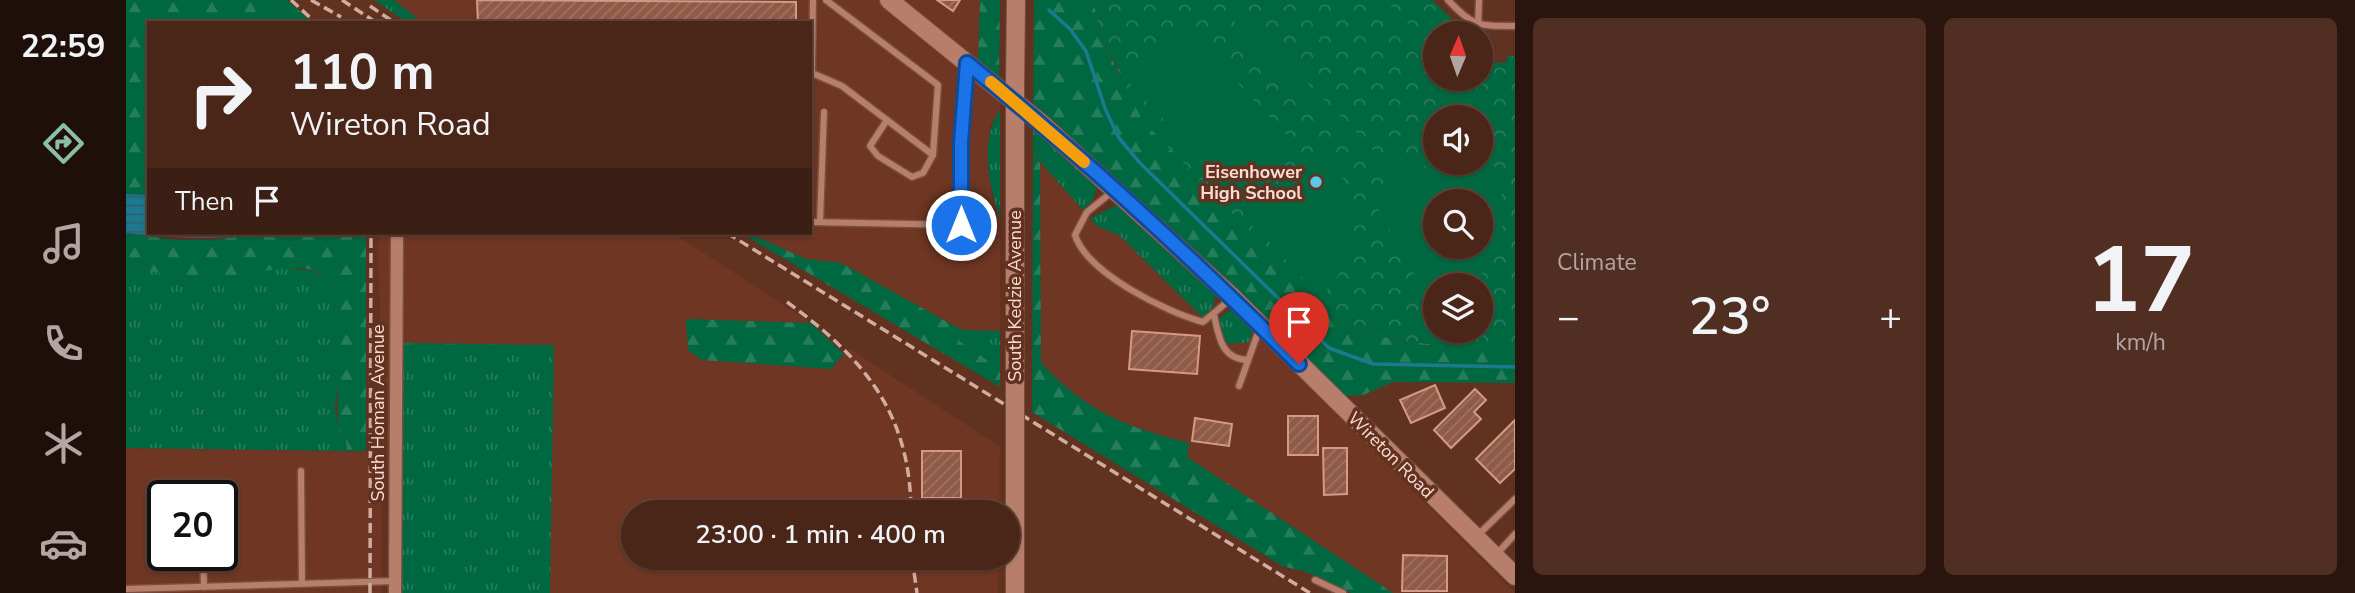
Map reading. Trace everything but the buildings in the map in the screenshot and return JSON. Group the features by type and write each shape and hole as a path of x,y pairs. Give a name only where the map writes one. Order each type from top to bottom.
{"street":[{"name":"Wireton Road","path":"890,0 1042,124 1232,298 1515,576"},
{"name":"South Kedzie Avenue","path":"1015,593 1016,0"},
{"name":"South Homan Avenue","path":"395,587 397,235"}],"lane":[{"path":"813,0 812,73 842,86 933,155"},
{"path":"826,0 938,85 933,155 923,173 912,177 878,156 870,146 887,120"},
{"path":"1448,0 1469,21"},
{"path":"1478,21 1479,0"},
{"path":"1493,26 1515,26"},
{"path":"812,222 961,225 961,142 967,63"},
{"path":"820,222 824,112"},
{"path":"1114,191 1087,212 1075,235 1079,247 1109,275 1178,316 1203,322 1232,298"},
{"path":"1214,315 1221,344 1227,354 1237,359 1248,359"},
{"path":"1239,386 1260,326"},
{"path":"301,471 302,583"},
{"path":"1475,538 1515,499"},
{"path":"1494,556 1515,534"},
{"path":"204,571 204,587"},
{"path":"1315,580 1343,593"},
{"path":"126,589 302,583 395,587"}],"shaded area":[{"path":"394,0 980,0 978,60 999,78 1000,110 990,125 989,163 991,194 1000,218 1000,331 963,330 841,263 806,259 783,251 755,235 812,235 812,21 420,21"},
{"path":"1040,163 1097,226 1120,236 1203,318 1203,322 1229,343 1249,342 1253,330 1515,593 1393,593 1187,457 1189,443 1123,425 1067,390 1041,363"},
{"path":"378,235 676,235 811,323 687,319 688,350 831,369 849,348 1000,447 999,500 621,500 621,570 999,570 998,593 550,593 554,345 401,472 383,472 381,593 126,593 126,448 383,452"}],"green space":[{"path":"126,0 269,0 290,21 147,21 147,195 126,194"},
{"path":"269,0 287,0 311,21 290,21"},
{"path":"374,0 394,0 420,21 405,21"},
{"path":"980,0 1000,0 999,78 978,60"},
{"path":"1034,0 1093,0 1101,34 1118,72 1337,320 1358,329 1402,341 1515,346 1515,383 1393,382 1363,395 1344,396 1033,105"},
{"name":"Eisenhower High School","path":"1093,0 1432,0 1454,21 1423,21 1423,91 1493,91 1493,62 1506,63 1507,56 1515,56 1515,346 1424,344 1402,341 1358,329 1337,320 1143,122 1101,34"},
{"path":"1232,0 1246,0 1247,14 1257,32 1372,149 1388,156 1404,158 1423,152 1423,166 1405,171 1387,169 1359,154 1247,41 1235,21"},
{"path":"1363,0 1385,0 1423,40 1423,61"},
{"path":"1183,25 1293,142 1236,196 1126,79"},
{"path":"1474,91 1478,95 1468,105 1448,105 1447,92"},
{"path":"1000,110 1000,218 992,192 988,149 994,122"},
{"path":"1033,124 1098,185 1092,201 1083,210 1033,154"},
{"path":"1321,149 1346,184 1354,223 1346,261 1320,296 1256,228 1247,222 1249,209"},
{"path":"1033,154 1040,163 1041,363 1075,394 1108,415 1189,443 1187,457 1393,593 1351,593 1306,572 1282,566 1032,412"},
{"path":"1493,161 1502,198 1503,219 1500,239 1493,257 1493,189 1423,189 1423,259 1492,259 1483,272 1423,273 1423,290 1379,210 1385,189 1423,171 1423,175 1493,175"},
{"path":"1120,203 1217,289 1213,307 1203,318 1120,236 1097,226 1090,219"},
{"path":"126,233 178,240 214,240 250,235 366,235 366,451 347,451 346,439 338,426 334,292 323,276 312,270 289,268 233,277 198,278 126,267"},
{"path":"752,235 806,259 841,263 951,324 958,340 1000,369 1000,387 746,236"},
{"path":"126,267 187,277 221,278 277,267 314,271 326,278 334,292 338,371 335,408 338,426 346,439 347,451 126,448"},
{"path":"1232,309 1253,330 1249,342 1229,344 1210,325"},
{"path":"686,319 811,323 844,354 831,369 702,360 688,350"},
{"path":"951,324 963,330 1000,331 1000,369 958,340"},
{"path":"401,343 554,345 550,593 401,593"}],"water":[{"path":"126,194 147,195 147,235 126,233"},
{"path":"149,235 248,235 196,238"}],"waterway":[{"path":"1049,10 1070,29 1086,51 1106,111 1119,138 1140,163 1329,348 1373,364 1515,367"}],"railway":[{"path":"291,0 314,21"},
{"path":"311,0 341,17"},
{"path":"342,0 374,21"},
{"path":"370,6 392,21"},
{"path":"370,593 371,235"},
{"path":"730,235 1310,593"},
{"path":"787,302 839,345 878,391 892,417 902,446 910,500"},
{"path":"914,570 917,593"}],"slow traffic":[{"path":"991,82 1084,162"}],"place":[{"name":"Eisenhower High School","path":"1316,182"}],"route":[{"path":"961,225 961,142 967,63 1042,124 1232,298 1299,364"}]}
